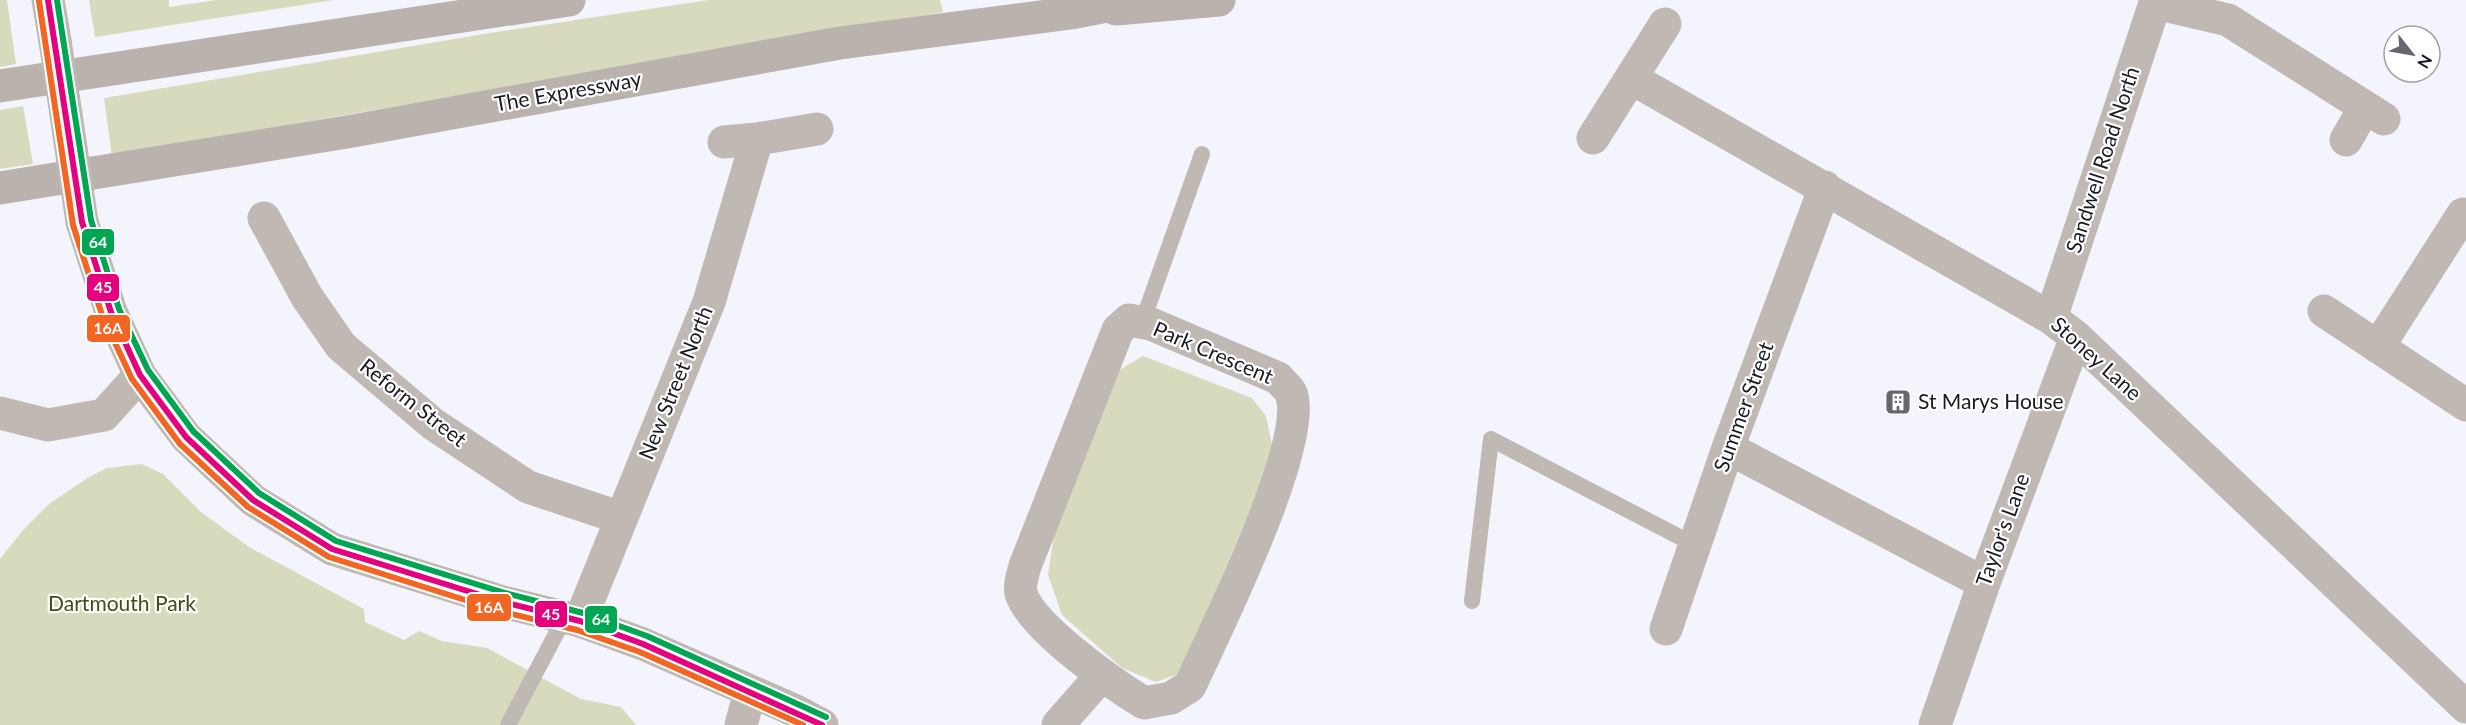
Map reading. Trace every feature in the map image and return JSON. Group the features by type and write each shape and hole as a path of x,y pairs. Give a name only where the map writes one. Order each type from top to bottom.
{"highway":[{"path":"0,86 569,0"},
{"name":"The Expressway","path":"0,188 347,132 840,43 1071,13 1137,0"},
{"path":"1071,13 1219,0"}],"street":[{"path":"48,0 82,222 111,312 140,375 186,437 253,500 332,549 503,602 572,619 643,644 822,725"},
{"name":"Sandwell Road North","path":"2064,328 2156,2 2228,20 2374,113 2346,140"},
{"path":"1593,138 1665,24"},
{"name":"Stoney Lane","path":"1631,78 1825,187 2064,328 2466,706"},
{"path":"724,141 757,139 817,129"},
{"name":"New Street North","path":"572,619 621,518 709,302 757,139"},
{"name":"Summer Street","path":"1666,629 1728,448 1825,187"},
{"path":"2378,347 2463,214"},
{"name":"Reform Street","path":"264,218 307,297 341,345 433,424 528,487 621,518"},
{"path":"2324,311 2466,405"},
{"name":"Park Crescent","path":"1129,320 1142,323 1278,378 1292,395 1292,419 1278,484 1190,686 1171,698 1144,703 1101,676 1028,609 1020,590 1025,566 1118,330 1129,320"},
{"name":"Taylor's Lane","path":"1935,725 1984,583 2064,328"},
{"path":"0,413 48,425 104,415 140,375"},
{"path":"1728,448 1984,583"},
{"path":"1058,725 1101,676"},
{"path":"741,725 750,692"}],"lane":[{"path":"1142,323 1202,154"},
{"path":"1472,601 1491,439 1695,545"},
{"path":"508,725 572,619"}],"green space":[{"path":"0,0 7,0 16,64 0,67"},
{"path":"89,0 169,0 169,7 216,0 334,0 95,37"},
{"path":"709,0 940,0 943,12 112,157 104,98 496,32"},
{"path":"23,106 33,164 0,169 0,110"},
{"path":"1143,356 1252,398 1266,416 1274,454 1181,673 1156,682 1122,668 1062,615 1048,575 1055,529 1116,372"},
{"name":"Dartmouth Park","path":"142,464 163,474 201,512 249,547 364,609 365,622 404,640 419,631 442,641 487,648 581,699 621,707 636,725 0,725 0,559 23,530 49,504 89,477 107,468"}],"transit line":[{"name":"45","path":"48,0 82,222 111,312 140,375 186,437 253,500 332,549 503,602 580,621 643,644 822,725"},
{"name":"64","path":"57,0 91,220 119,309 148,370 193,431 259,493 336,541 505,593 583,613 647,636 826,717"},
{"name":"16A","path":"39,1 73,225 102,315 132,379 180,444 248,507 329,557 500,611 577,630 640,652 803,725"}],"place":[{"name":"St Marys House","path":"1898,402"}]}
